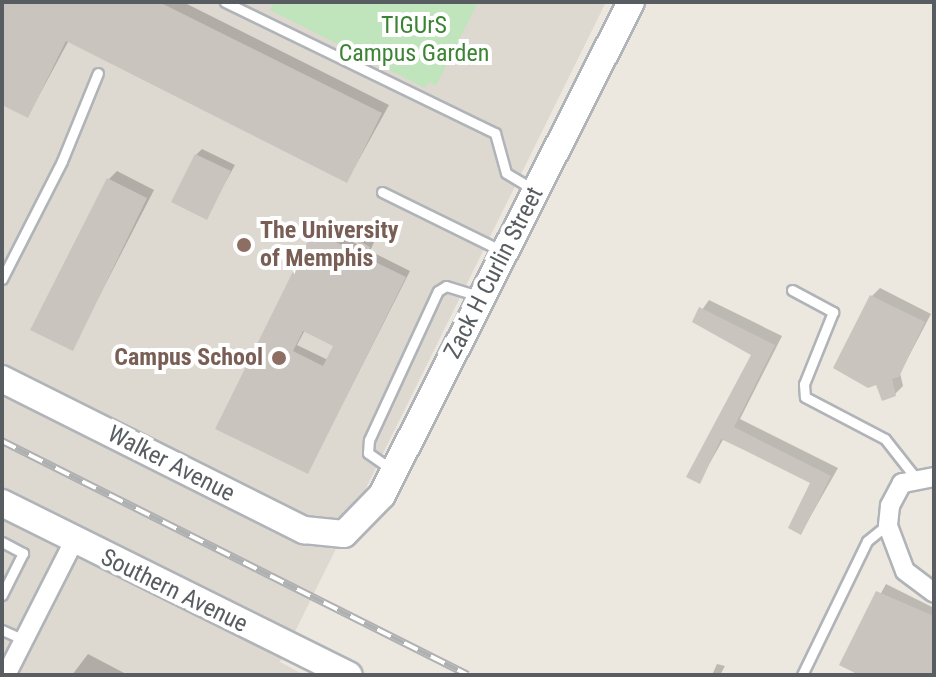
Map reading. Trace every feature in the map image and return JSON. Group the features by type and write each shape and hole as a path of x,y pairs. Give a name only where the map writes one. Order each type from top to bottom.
{"street":[{"name":"Zack H Curlin Street","path":"344,534 382,495 395,471 631,2"},
{"name":"Walker Avenue","path":"2,379 304,530 344,534"},
{"path":"926,479 902,483 890,506 888,524 890,542 905,571 934,593"},
{"name":"Southern Avenue","path":"2,503 312,668 349,675"},
{"path":"6,675 74,541"}],"lane":[{"path":"225,2 495,133 506,173 536,191"},
{"path":"2,279 62,161 98,73"},
{"path":"382,192 505,252"},
{"path":"395,471 368,453 369,440 438,291 456,288 482,297"},
{"path":"792,290 833,312 804,384 805,397 885,439 926,479"},
{"path":"802,675 867,541 888,524"},
{"path":"2,542 23,553 2,595"},
{"path":"2,630 24,640"}],"shaded area":[{"name":"The University of Memphis","path":"2,2 606,2 280,662 304,675 2,675"}],"green space":[{"name":"TIGUrS Campus Garden","path":"273,2 478,2 436,86 429,82 425,88 270,10"}],"building":[{"path":"2,2 159,2 382,113 347,183 66,41 28,118 2,105"},
{"path":"195,154 231,171 207,220 171,202"},
{"path":"107,178 147,198 73,351 30,330"},
{"name":"Campus School","path":"313,231 354,251 359,241 370,247 365,257 406,277 308,474 215,429","holes":["303,331 333,346 323,366 293,351"]},
{"path":"870,295 925,322 899,377 892,379 896,396 882,401 876,385 868,388 833,368"},
{"path":"699,307 775,345 734,427 831,476 801,535 788,528 810,483 721,439 700,484 686,477 751,355 692,322"},
{"path":"876,591 934,616 934,675 859,675 839,665"}],"railway":[{"path":"2,441 468,675"}],"place":[{"name":"The University of Memphis","path":"244,245"},
{"name":"Campus School","path":"279,358"}]}
